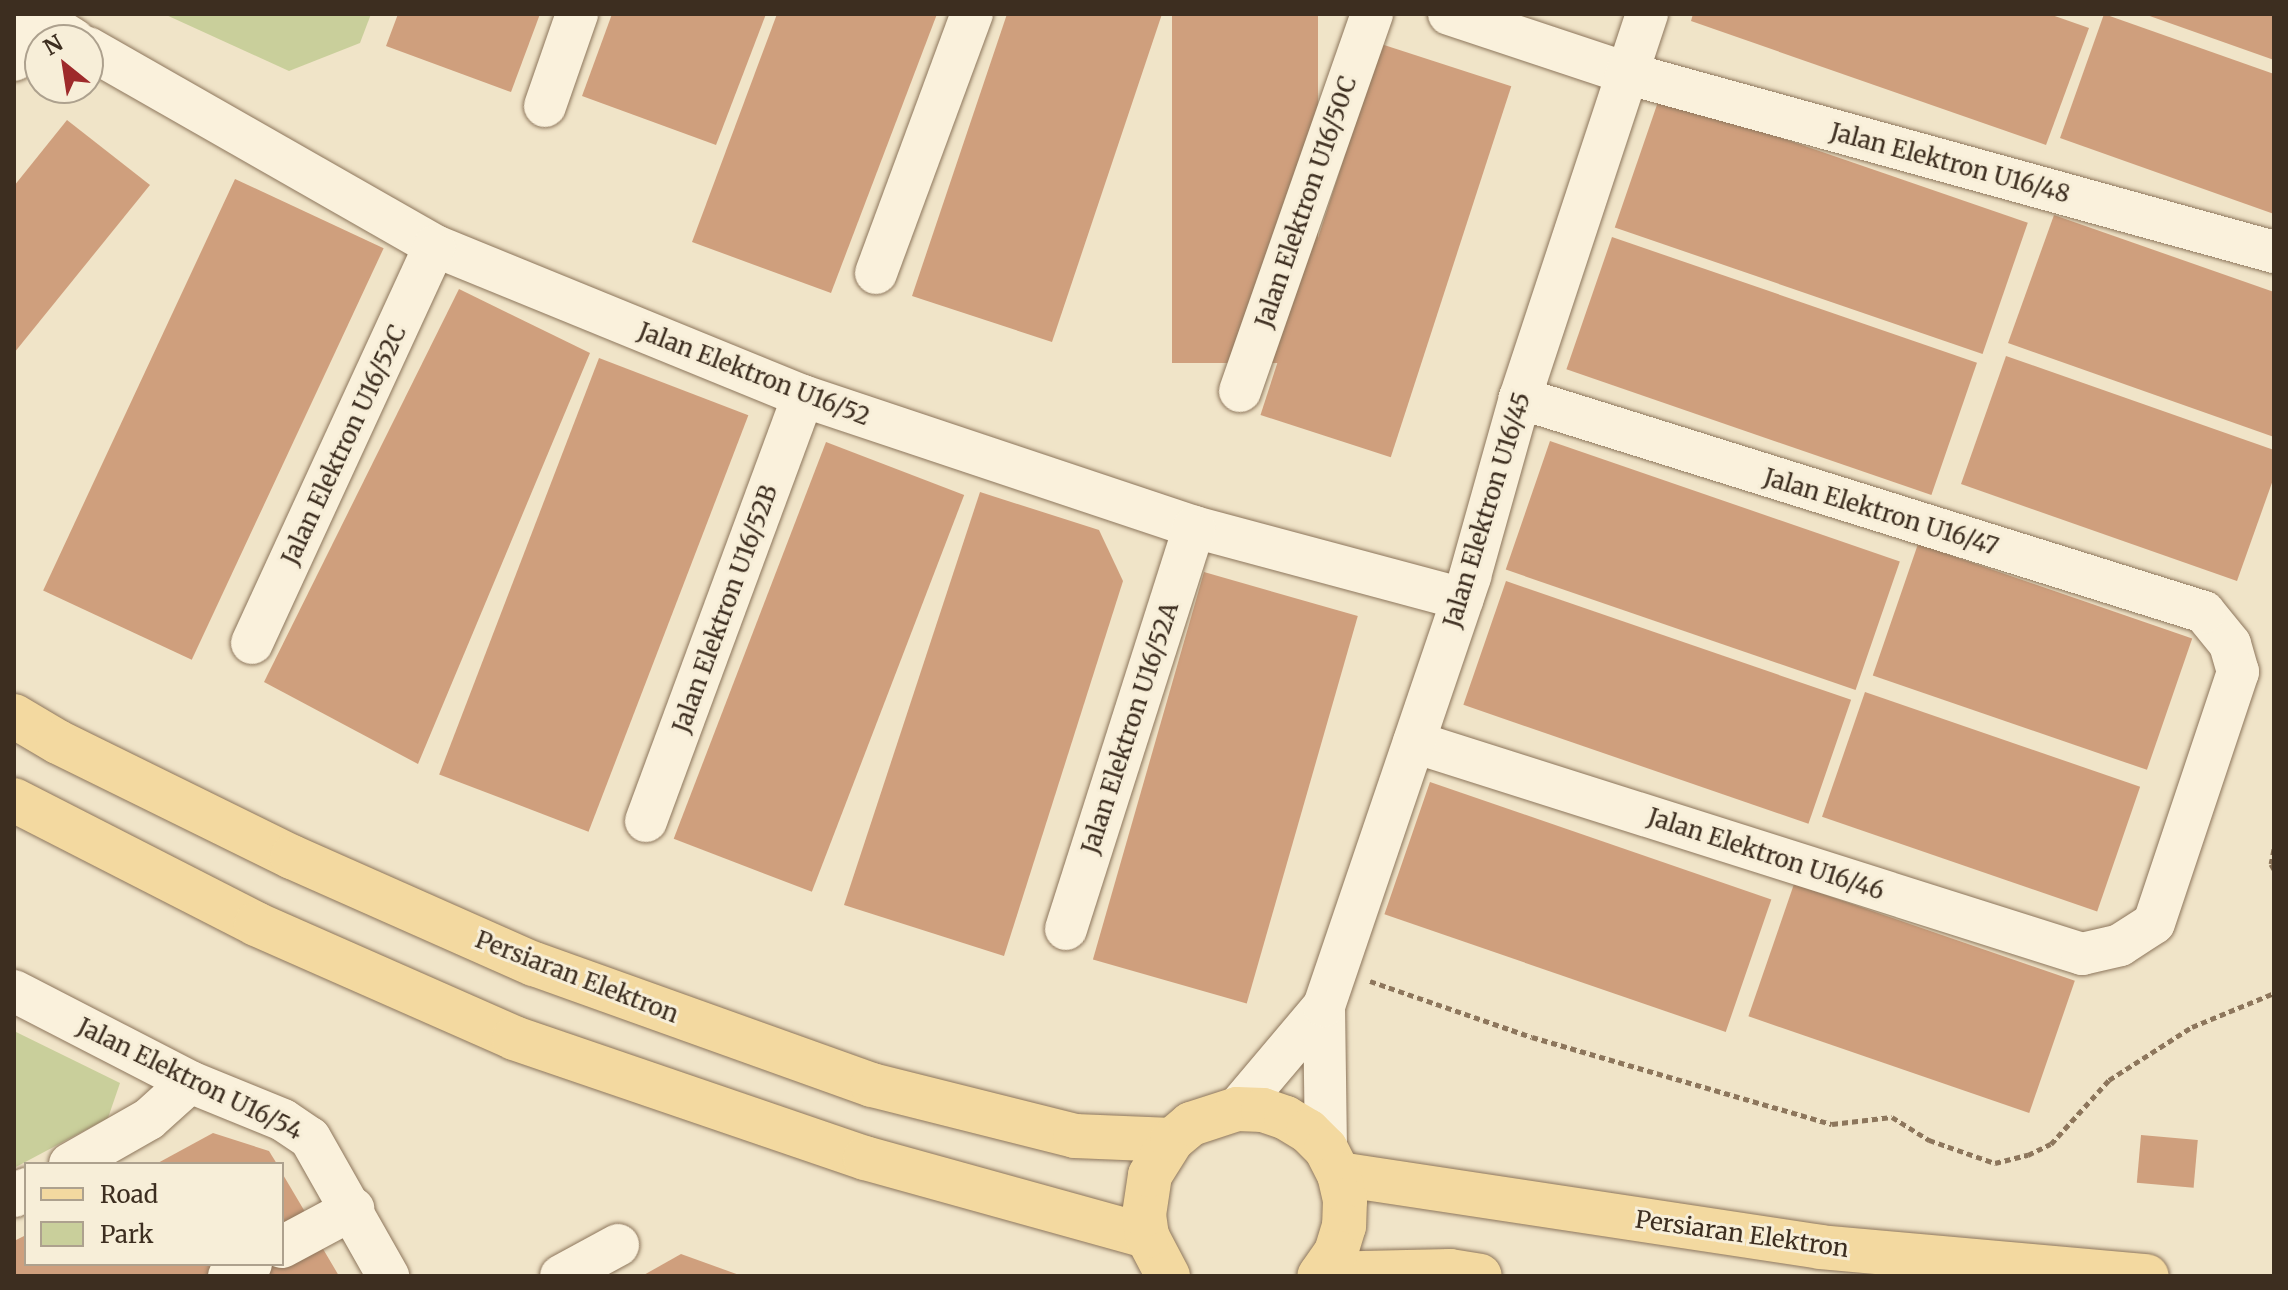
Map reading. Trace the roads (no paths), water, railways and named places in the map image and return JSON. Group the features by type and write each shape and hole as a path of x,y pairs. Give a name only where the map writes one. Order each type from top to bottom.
{"main road":[{"name":"Persiaran Elektron","path":"14,716 58,742 292,857 534,964 872,1085 1075,1136 1172,1140"},
{"path":"14,800 256,924 514,1038 865,1158 1147,1236"},
{"path":"1168,1276 1147,1236 1144,1215 1150,1175 1172,1140 1191,1124 1237,1109 1263,1110 1286,1118 1308,1131 1332,1162 1345,1200 1344,1226 1336,1252 1320,1275"},
{"name":"Persiaran Elektron","path":"1332,1162 1820,1247 2147,1276"},
{"path":"1320,1275 1450,1271 1480,1276"}],"street":[{"path":"545,106 577,14"},
{"path":"876,273 972,14"},
{"name":"Jalan Elektron U16/50C","path":"1240,391 1372,14"},
{"name":"Jalan Elektron U16/48","path":"1449,14 1626,73 2274,252"},
{"name":"Jalan Elektron U16/45","path":"1330,988 1462,599 1520,398 1647,14"},
{"name":"Jalan Elektron U16/52","path":"104,57 435,246 803,396 1194,527 1462,599"},
{"name":"Jalan Elektron U16/52C","path":"252,643 435,246"},
{"name":"Jalan Elektron U16/52B","path":"646,821 803,396"},
{"name":"Jalan Elektron U16/47","path":"1520,398 2204,612 2230,644 2238,672 2154,923 2120,945"},
{"name":"Jalan Elektron U16/52A","path":"1066,929 1194,527"},
{"name":"Jalan Elektron U16/46","path":"1414,742 2082,954 2120,945"},
{"path":"1237,1109 1330,988"},
{"path":"1330,988 1332,1162"},
{"name":"Jalan Elektron U16/54","path":"14,991 190,1082 283,1120 310,1138 353,1209 388,1276"},
{"path":"74,1162 149,1119 190,1082"},
{"path":"284,1246 353,1209"},
{"path":"561,1276 618,1245"},
{"path":"229,1276 247,1266"}]}
